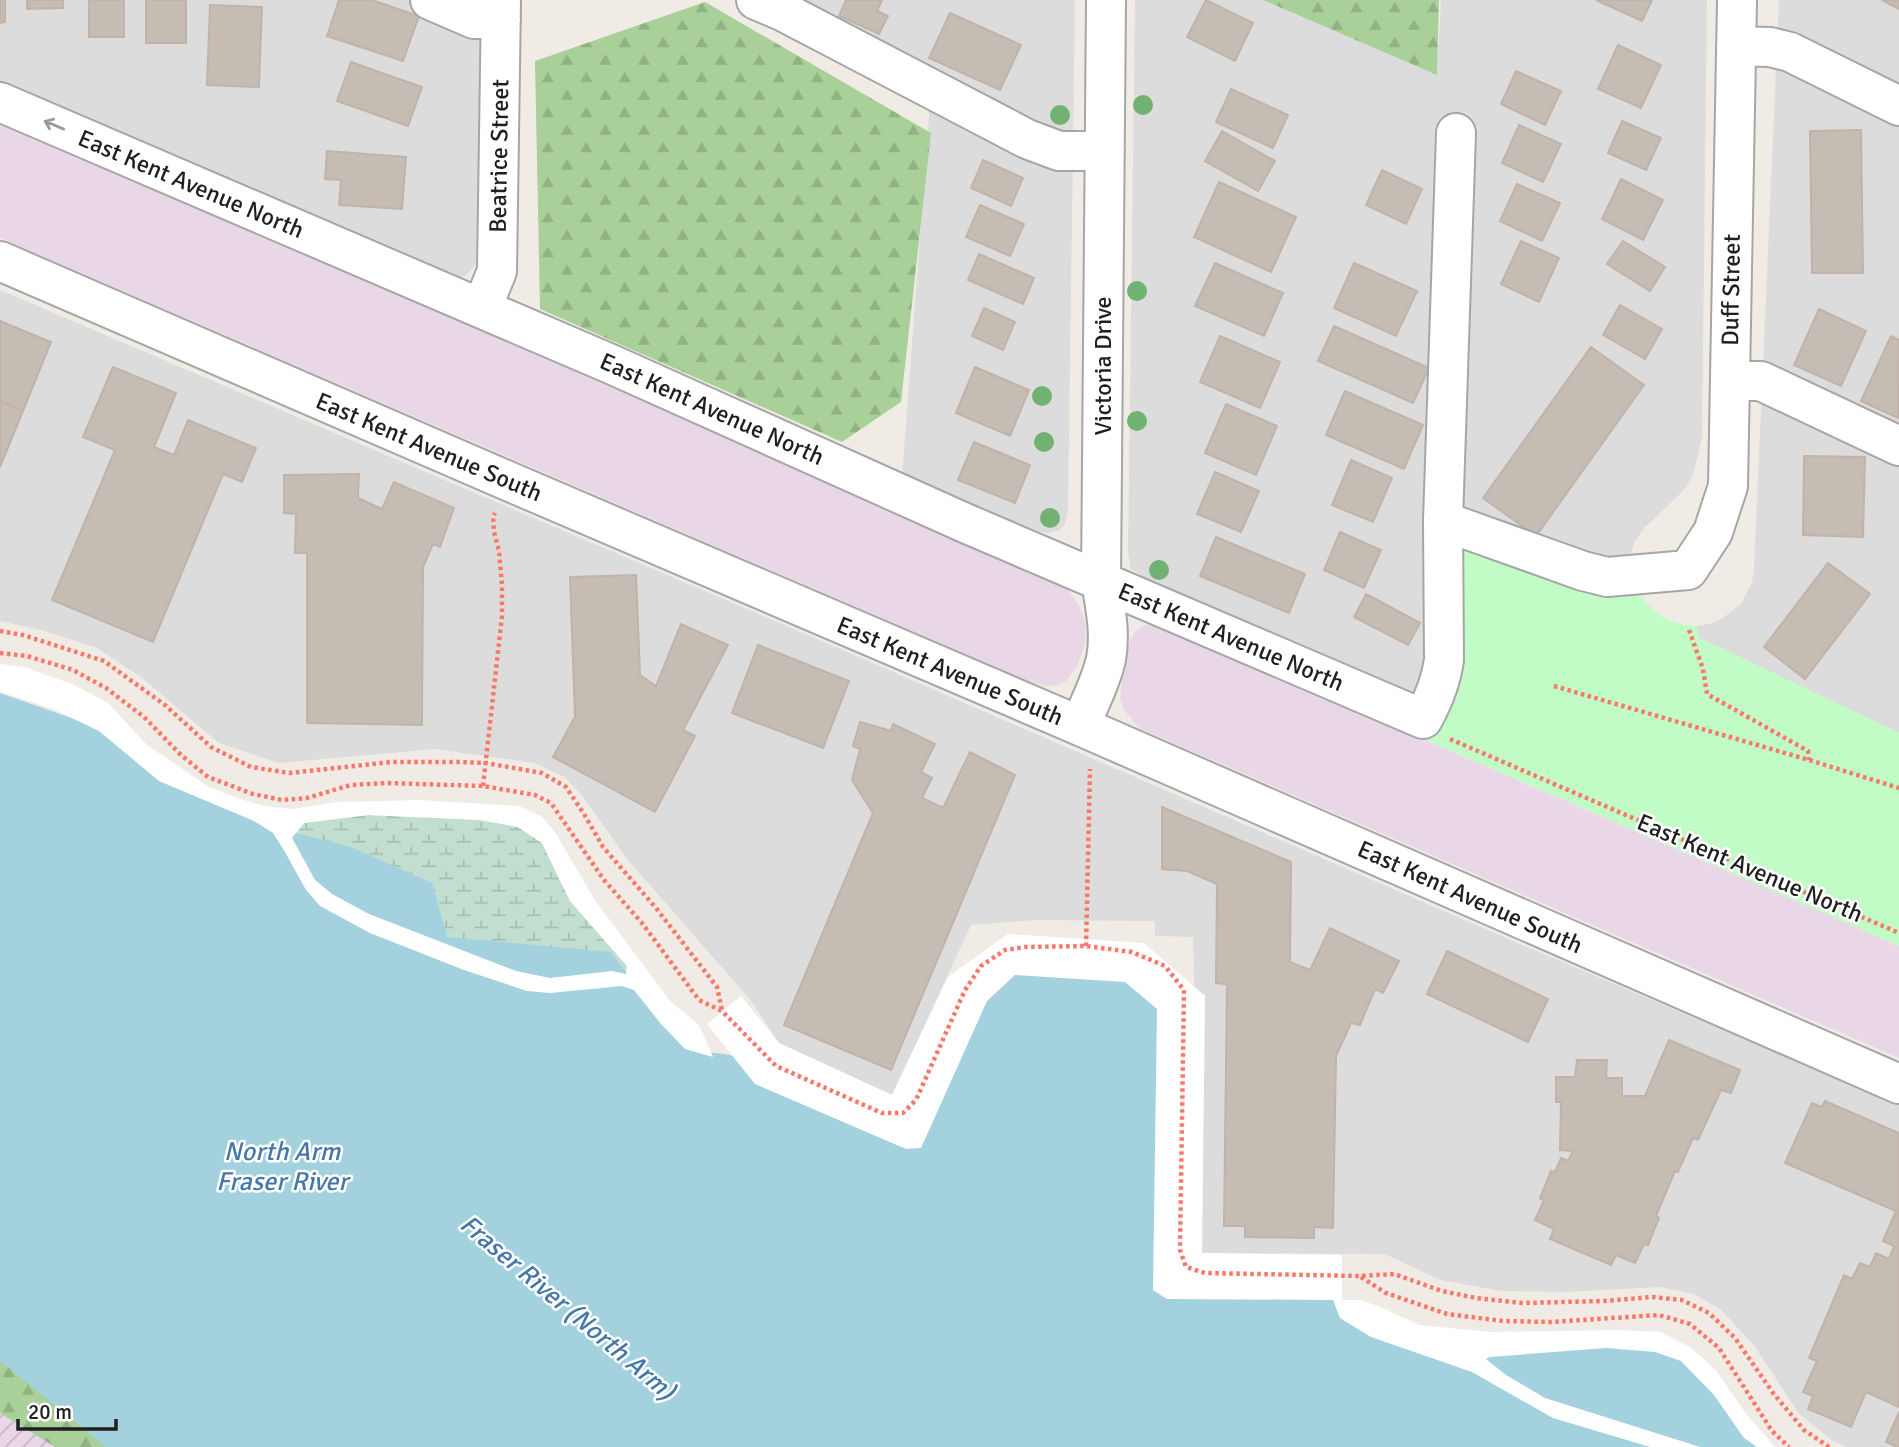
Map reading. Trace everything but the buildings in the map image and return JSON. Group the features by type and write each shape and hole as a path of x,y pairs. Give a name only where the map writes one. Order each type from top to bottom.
{"street":[{"path":"430,0 474,19 501,10"},
{"name":"Victoria Drive","path":"1080,726 1106,658 1108,632 1101,581 1106,0"},
{"name":"Duff Street","path":"1443,521 1607,578 1688,570 1713,532 1728,486 1737,0"},
{"path":"773,4 1027,139 1059,151 1105,151"},
{"name":"Beatrice Street","path":"482,308 497,271 501,10"},
{"path":"1736,46 1770,47 1790,52 1899,106"},
{"name":"East Kent Avenue North","path":"0,102 613,365 1435,728"},
{"path":"1435,728 1435,698 1444,660 1443,521 1457,133"},
{"name":"East Kent Avenue South","path":"0,261 1080,726 1899,1084"},
{"path":"1730,381 1761,381 1899,446"}],"path":[{"path":"482,786 502,616 499,551 493,517 496,511"},
{"path":"1689,630 1703,669 1707,694 1808,751 1809,760"},
{"path":"0,631 23,635 104,661 165,705 211,747 251,767 289,773 392,762 486,763 542,773 566,788 603,847 656,908 717,986 722,1011"},
{"path":"0,653 27,656 73,670 106,688 144,717 181,755 208,777 253,794 282,800 307,798 351,785 387,783 482,786 535,795 551,803 604,880 642,923 699,1000 722,1011 776,1066 883,1114 903,1113 916,1100 965,990 981,966 1005,950 1086,946 1132,952 1165,966 1184,990 1180,1250 1186,1267 1205,1273 1360,1276 1395,1274 1442,1291 1522,1303 1653,1297 1682,1300 1709,1313 1735,1338 1773,1393 1804,1430 1829,1447"},
{"path":"1554,686 1899,789"},
{"name":"East Kent Avenue North","path":"1435,728 1899,933"},
{"path":"1086,946 1090,767"},
{"path":"1360,1276 1386,1293 1447,1314 1503,1321 1551,1322 1659,1315 1690,1324 1719,1348 1772,1431 1789,1447"}],"shaded area":[{"path":"0,0 488,0 480,256 474,267 465,276 454,279 0,86"},
{"path":"756,0 1075,0 1068,511 1064,526 1058,531 1038,531 902,477 931,90"},
{"path":"1135,0 1263,0 1437,75 1441,0 1707,0 1702,438 1694,471 1687,486 1644,528 1635,541 1630,556 1632,576 1444,660 1417,690 1412,692 1145,578 1131,569 1128,553"},
{"path":"1779,0 1899,0 1899,733 1697,637 1697,626 1723,618 1741,604 1752,582 1754,569"},
{"path":"0,122 1056,580 1068,590 1084,617 1085,644 1077,666 1066,681 1056,685 1030,682 0,238"},
{"path":"0,290 838,648 1522,945 1899,1104 1899,1447 1846,1447 1833,1441 1799,1414 1753,1344 1720,1309 1694,1294 1660,1287 1564,1292 1502,1291 1440,1280 1385,1254 1202,1253 1193,937 1155,936 1155,921 1034,920 971,925 892,1095 779,1043 752,1002 628,860 584,798 565,777 534,763 435,749 279,763 219,743 142,678 97,648 41,630 0,621"},
{"path":"1145,625 1163,626 1899,946 1899,1058 1139,728 1124,710 1120,699 1130,641 1135,632"},
{"path":"0,1413 55,1447 0,1447"}],"green space":[{"path":"1263,0 1439,0 1437,75"},
{"path":"705,2 931,133 901,402 842,442 540,309 535,61"},
{"path":"1443,521 1634,584 1645,601 1660,614 1677,623 1697,626 1698,637 1899,733 1899,946 1417,736"},
{"path":"368,815 480,820 518,827 542,843 570,901 627,966 626,975 428,936 292,838 304,823"},
{"path":"0,1359 108,1447 55,1447 0,1413"}],"water":[{"name":"North Arm Fraser River","path":"0,693 94,726 275,828 351,847 432,883 447,937 610,952 695,1051 755,1060 878,1121 1013,957 1138,962 1176,996 1170,1268 1324,1287 1345,1305 1389,1326 1669,1347 1768,1447 106,1447 0,1361"}],"pier":[{"path":"0,664 24,667 72,684 108,703 147,745 209,787 264,806 294,809 337,802 419,800 519,806 541,816 555,832 594,899 670,1001 699,1025 713,1057 685,1049 634,990 622,986 550,993 527,991 464,970 370,933 320,906 306,890 273,833 254,821 159,781 99,731 51,708 0,692","holes":["368,815 480,820 518,827 542,843 570,901 627,966 626,974 612,971 550,978 516,971 369,914 332,894 315,880 292,838 304,823"]},
{"path":"1008,934 1144,943 1205,996 1202,1253 1342,1255 1342,1300 1360,1300 1419,1325 1490,1332 1661,1332 1690,1347 1714,1368 1747,1415 1775,1447 1757,1447 1744,1438 1714,1395 1681,1361 1655,1352 1606,1348 1486,1359 1506,1375 1545,1398 1700,1447 1650,1447 1553,1418 1472,1372 1371,1337 1340,1318 1333,1300 1167,1299 1153,1290 1157,1009 1125,982 1015,975 987,1001 921,1148 906,1149 755,1084 707,1024 741,996 779,1043 892,1095 948,977"}],"water label":[{"name":"Fraser River (North Arm)","path":"568,1307"}]}
